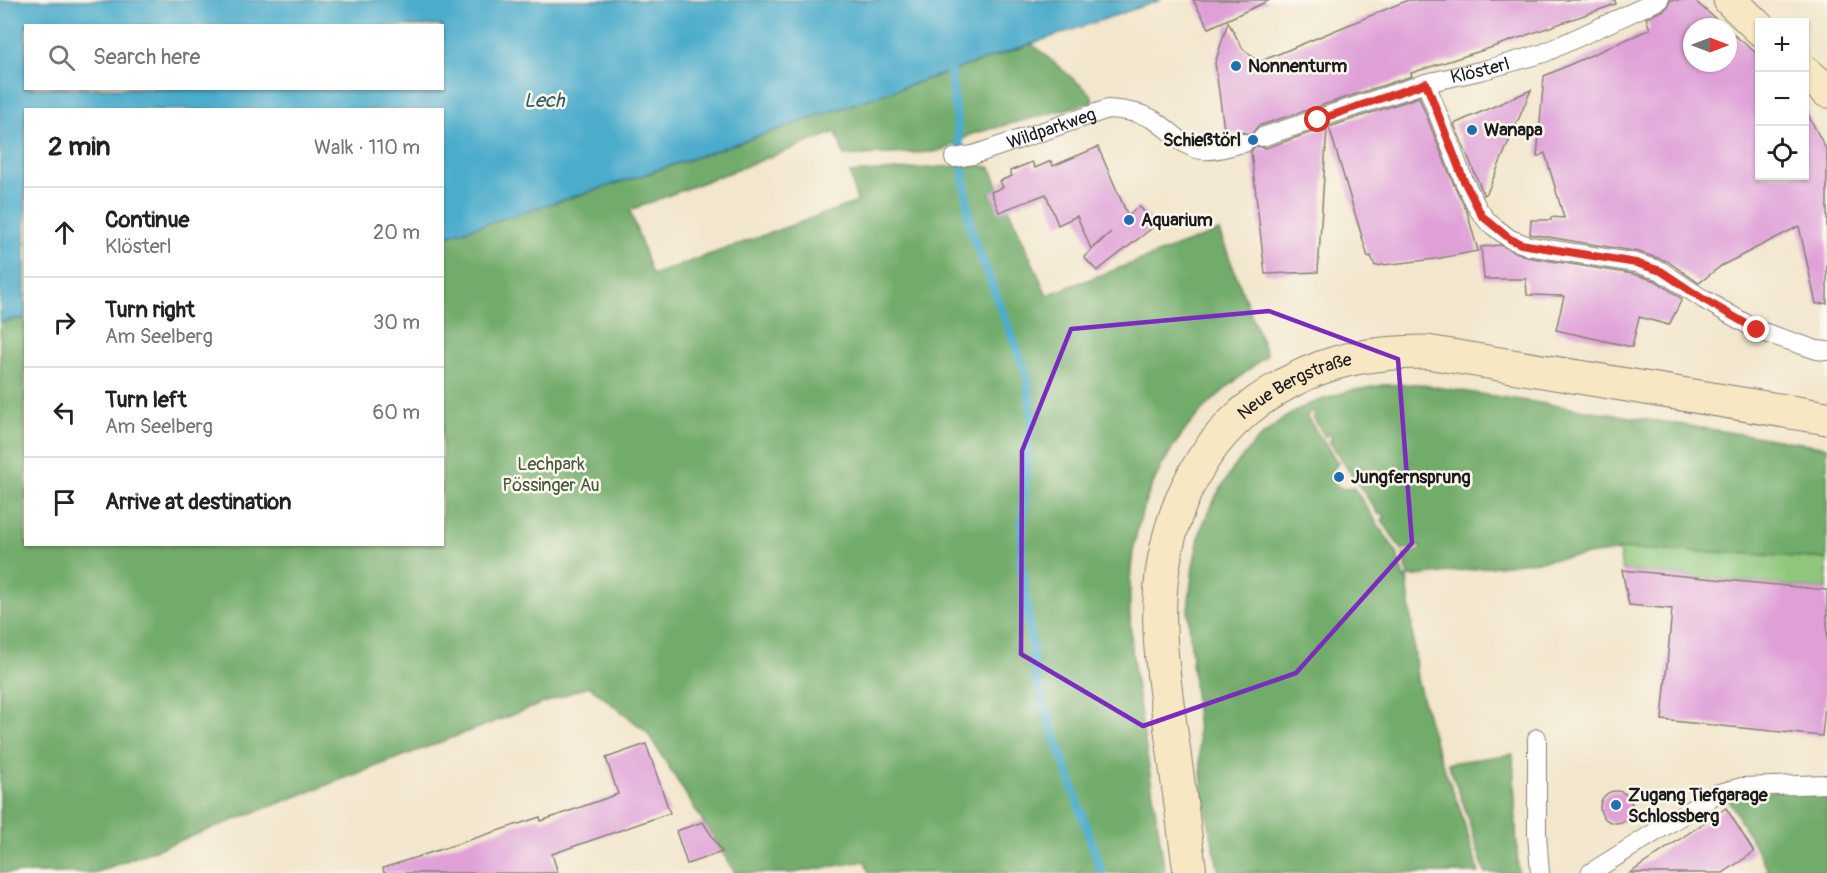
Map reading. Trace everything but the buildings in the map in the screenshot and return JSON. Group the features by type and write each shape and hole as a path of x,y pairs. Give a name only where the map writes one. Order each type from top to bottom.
{"main road":[{"path":"1730,0 1755,24"},
{"path":"1805,72 1827,91"},
{"name":"Neue Bergstraße","path":"1190,873 1164,684 1160,629 1163,565 1168,539 1190,480 1226,430 1242,413 1260,400 1298,376 1328,365 1361,356 1390,352 1427,352 1827,418"}],"lane":[{"name":"Klösterl","path":"1262,137 1426,83 1544,53 1659,0"},
{"path":"1426,83 1464,181 1478,210 1488,222 1510,239 1529,246 1636,263 1654,268 1757,330 1817,350 1827,351"},
{"name":"Wildparkweg","path":"962,157 1108,109 1123,110 1155,120 1188,146 1203,150 1244,142"},
{"path":"1537,738 1537,834 1540,873"},
{"path":"1590,873 1716,794 1742,787 1827,784"}],"highlighted area":[{"path":"1269,311 1398,359 1412,543 1296,673 1143,726 1021,654 1022,451 1071,329"}],"green space":[{"name":"Lechpark Pössinger Au","path":"1032,44 1091,94 1093,102 972,134 947,148 934,152 844,156 836,132 630,210 652,275 857,202 850,173 974,165 990,167 1047,295 1219,231 1267,355 1203,410 1184,432 1161,467 1145,502 1135,538 1130,575 1132,650 1165,873 869,873 865,861 792,873 735,873 647,732 589,686 94,873 0,873 0,322 24,318 24,546 444,546 444,237 631,179"},
{"path":"1416,384 1827,447 1827,559 1619,549 1619,551 1409,577 1403,555 1421,550 1421,546 1402,551 1382,520 1385,518 1382,513 1379,515 1329,441 1332,438 1330,434 1325,437 1313,417 1316,415 1313,411 1306,416 1338,463 1331,473 1332,480 1341,488 1353,487 1397,553 1404,578 1407,577 1417,679 1436,747 1460,809 1479,873 1219,873 1203,795 1188,610 1193,566 1201,529 1217,494 1235,466 1256,441 1284,418 1309,404 1349,391 1383,385"},
{"path":"1619,549 1827,559 1827,590 1622,570"},
{"path":"1513,754 1518,873 1485,873 1448,763"},
{"path":"1827,787 1827,873 1763,873 1768,870 1726,795"}],"water":[{"name":"Lech","path":"0,0 1161,0 631,179 444,237 444,108 24,108 24,318 0,322"}],"waterway":[{"path":"949,61 971,231 1027,375 1032,418 1026,460 1021,561 1036,681 1102,873"}],"place":[{"name":"Nonnenturm","path":"1236,66"},
{"name":"Wanapa","path":"1472,130"},
{"name":"Schießtörl","path":"1253,140"},
{"name":"Aquarium","path":"1129,220"},
{"name":"Jungfernsprung","path":"1339,477"},
{"name":"Zugang Tiefgarage Schlossberg","path":"1616,805"}],"route":[{"path":"1318,120 1426,83 1464,181 1482,216 1510,239 1529,246 1648,266 1670,276 1703,299 1757,330"}]}
